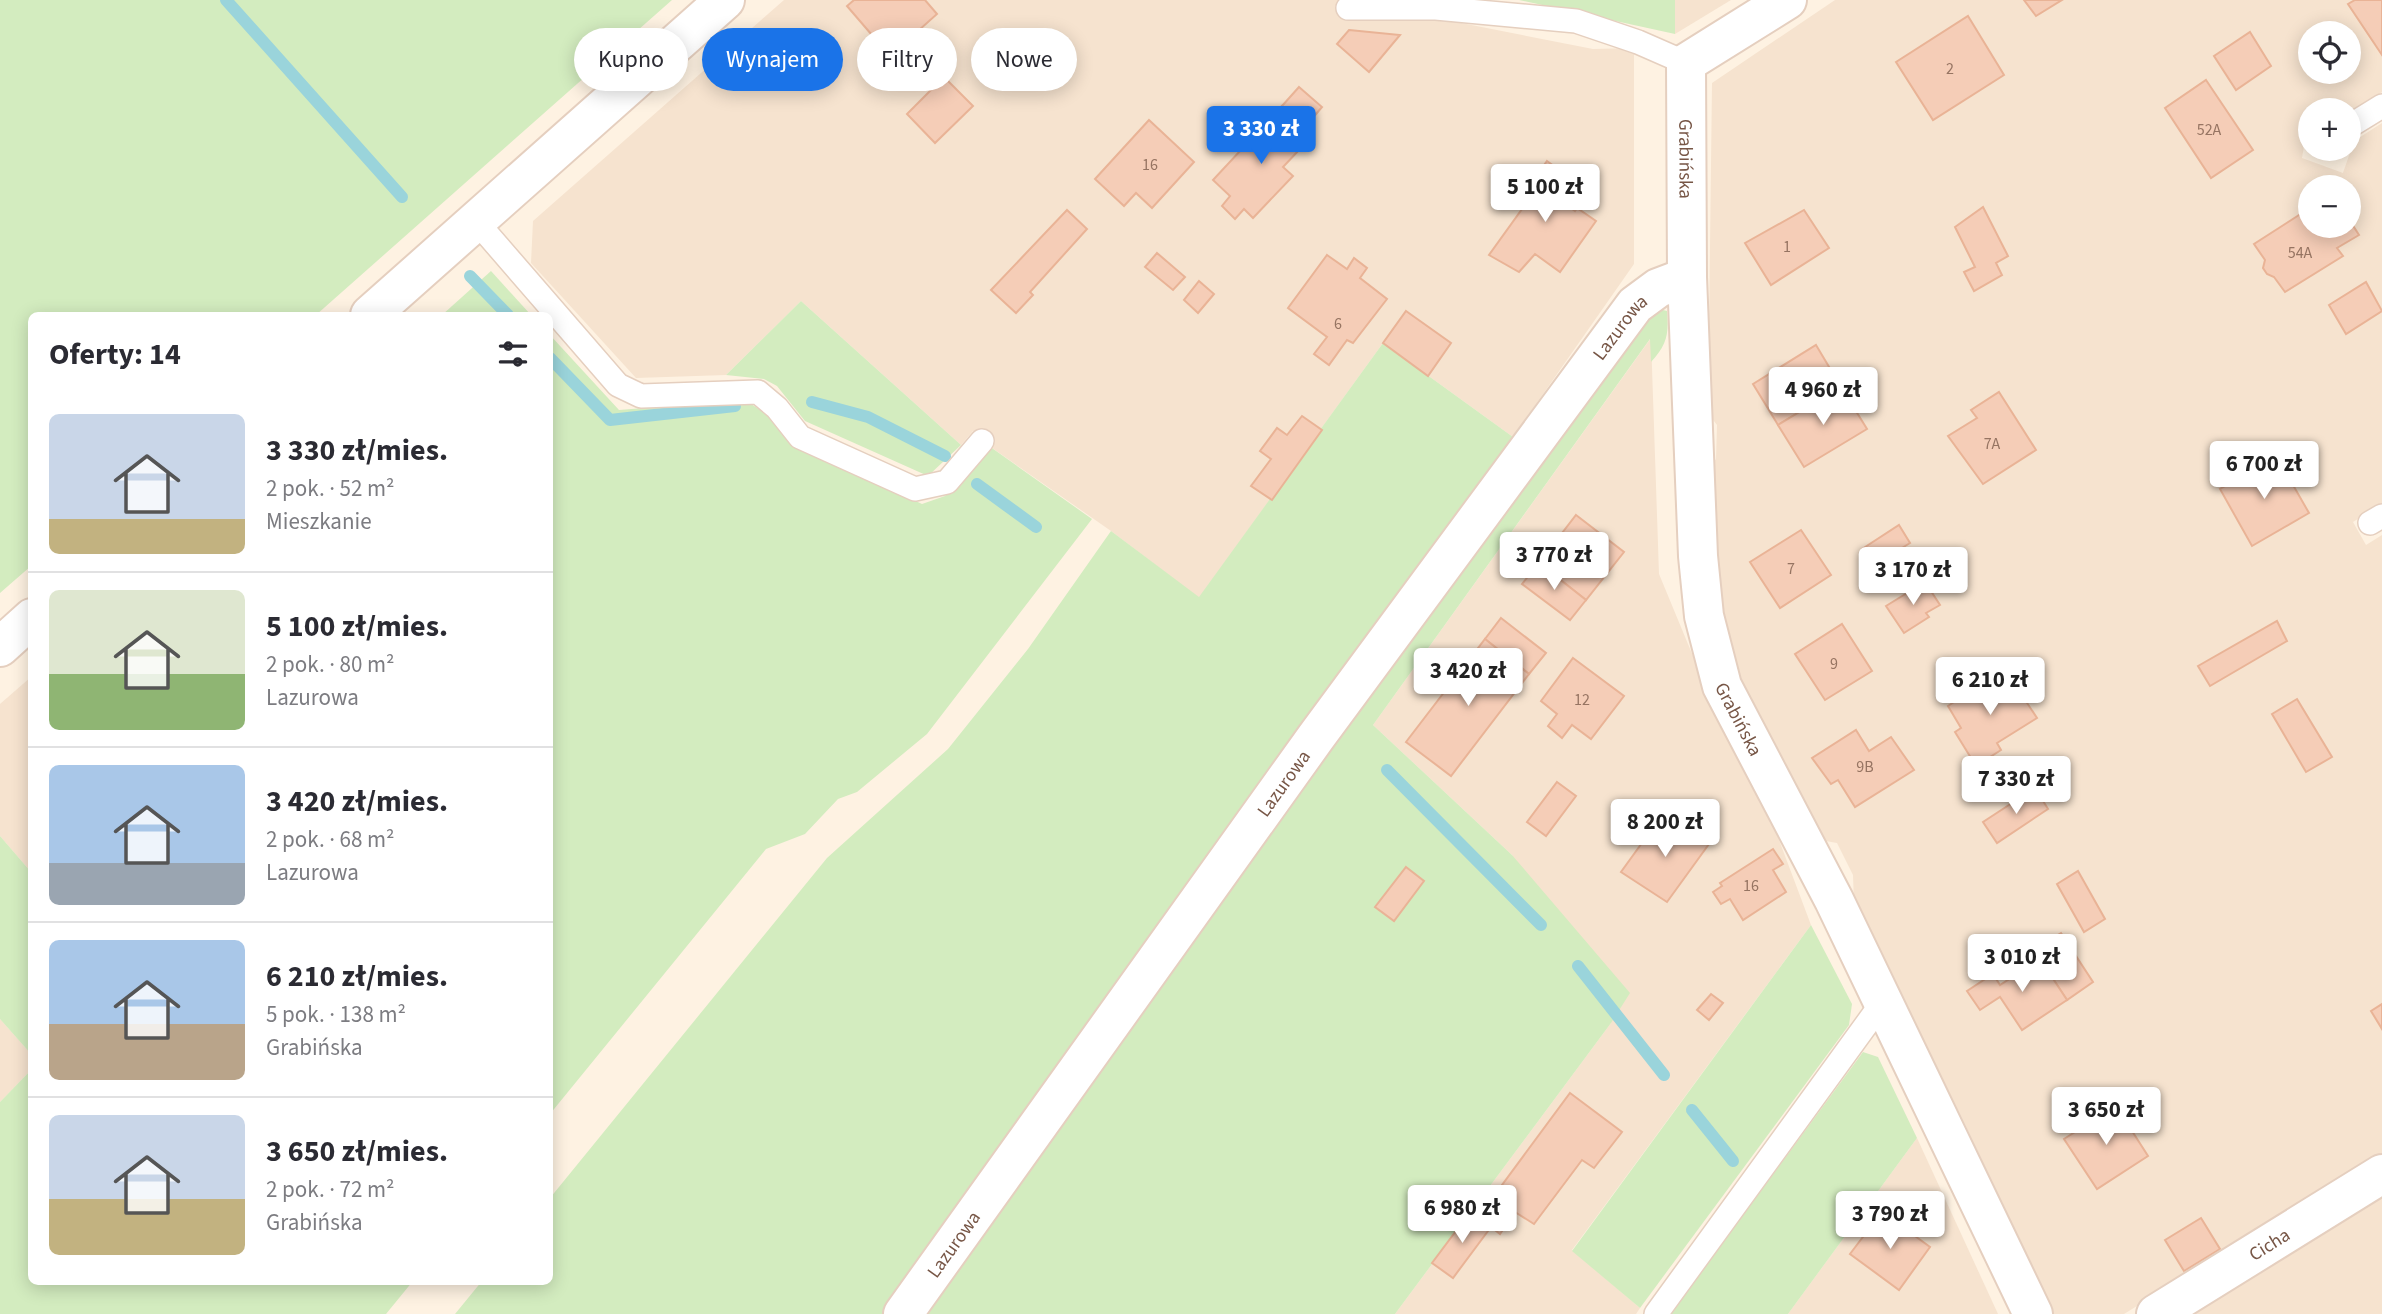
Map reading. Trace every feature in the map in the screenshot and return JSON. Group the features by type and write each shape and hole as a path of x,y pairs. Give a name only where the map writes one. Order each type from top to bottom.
{"street":[{"path":"373,312 724,0"},
{"path":"1686,63 1787,0"},
{"name":"Grabińska","path":"1686,63 1688,277 1698,556 1704,616 1722,686 1834,900 2033,1314"},
{"name":"Lazurowa","path":"903,1314 1316,737 1635,305 1658,288 1688,277"},
{"path":"0,647 28,622"},
{"name":"Cicha","path":"2156,1314 2382,1174"}],"lane":[{"path":"1348,8 1436,8 1576,21 1638,42 1686,63"},
{"path":"2361,119 2382,106"},
{"path":"475,220 618,385 641,396 758,392 777,408 800,438 915,489 947,482 982,441"},
{"path":"1656,1314 1882,1003"}],"shaded area":[{"path":"784,0 1458,0 1441,19 1593,49 1634,48 1634,264 1513,437 1383,343 1199,598 1111,531 982,441 973,431 961,445 801,301 726,375 636,378 531,263 533,221 681,91 688,91 688,85 702,72 702,91 843,91 843,28 752,28"},
{"path":"1675,0 1731,0 1675,34"},
{"path":"1835,0 2382,0 2382,92 2361,107 2361,98 2298,98 2298,161 2310,161 2343,173 2347,161 2361,161 2361,136 2382,123 2382,504 2353,522 2366,545 2382,535 2382,1155 2124,1314 2054,1314 1962,1118 1854,905 1853,875 1837,843 1820,840 1732,664 1714,554 1710,468 1716,459 1717,425 1708,413 1712,83"},
{"path":"1651,338 1659,574 1717,714 1767,808 1811,925 1572,1250 1640,1308 1636,1314 1395,1314 1611,1023 1512,855 1373,725"},
{"path":"28,680 28,869 0,836 0,704"},
{"path":"0,1019 28,1050 28,1073 0,1102"},
{"path":"1917,1138 1998,1314 1788,1314"},
{"path":"2382,1191 2382,1314 2181,1314"}],"green space":[{"path":"0,0 672,0 640,28 574,28 574,87 319,312 28,312 28,569 0,593"},
{"path":"1519,0 1675,0 1675,34"},
{"path":"491,271 528,312 445,312"},
{"path":"801,301 961,445 928,476 805,421 777,386 764,379 726,375"},
{"path":"1659,309 1667,311 1668,319 1666,339 1661,350 1651,362 1650,339 1373,725 1512,855 1630,993 1611,1023 1395,1314 915,1314 1628,333"},
{"path":"553,338 619,410 745,400 768,415 799,446 922,504 945,496 989,446 1092,519 927,734 857,792 838,799 805,834 766,849 553,1110"},
{"path":"1383,343 1513,437 882,1314 455,1314 479,1285 553,1285 553,1194 827,858 948,749 1028,649 1111,531 1199,597"},
{"path":"0,836 28,869 28,1051 0,1019"},
{"path":"1811,925 1852,1004 1849,1025 1640,1308 1572,1251"},
{"path":"1863,1052 1878,1057 1917,1138 1788,1314 1670,1314"},
{"path":"28,1073 28,1285 410,1285 386,1314 0,1314 0,1102"}],"building":[{"path":"854,0 925,0 937,14 921,28 866,28 847,6"},
{"path":"2024,0 2062,0 2036,16"},
{"path":"2355,0 2382,0 2382,55 2361,21 2348,4"},
{"path":"1968,16 2004,75 1933,120 1896,62"},
{"path":"1349,30 1400,35 1369,72 1337,44"},
{"path":"2250,32 2271,66 2236,90 2214,56"},
{"path":"2206,80 2253,150 2211,178 2165,108"},
{"path":"1299,87 1322,107 1305,127 1282,106"},
{"path":"957,90 973,106 935,143 907,114 930,91"},
{"path":"1282,106 1305,127 1292,141 1300,149 1283,167 1293,176 1253,218 1244,209 1235,219 1222,206 1230,196 1213,180"},
{"path":"1149,120 1194,162 1152,208 1136,193 1124,206 1095,179"},
{"path":"1547,161 1581,186 1567,205 1575,211 1577,208 1596,221 1560,272 1535,254 1519,272 1489,255 1530,198 1524,194"},
{"path":"1983,207 2008,256 1996,263 2002,275 1974,291 1964,272 1975,267 1955,227"},
{"path":"1067,210 1087,229 1030,292 1033,295 1016,313 991,290"},
{"path":"1804,210 1829,248 1771,285 1745,243"},
{"path":"2298,216 2298,238 2354,238 2337,248 2343,256 2285,292 2263,268 2265,260 2254,244"},
{"path":"1157,253 1185,277 1173,290 1145,267"},
{"path":"1327,255 1347,269 1354,258 1367,268 1360,278 1387,299 1353,343 1347,340 1329,365 1314,354 1327,337 1288,308"},
{"path":"1199,281 1214,294 1198,313 1184,300"},
{"path":"2366,282 2382,311 2346,334 2329,305"},
{"path":"1406,311 1451,343 1428,376 1383,343"},
{"path":"1816,345 1841,387 1778,425 1753,384"},
{"path":"1841,387 1867,429 1804,467 1778,425"},
{"path":"1999,392 2036,450 1983,484 1948,436 1977,418 1971,410"},
{"path":"1302,416 1322,430 1272,500 1251,486 1271,459 1260,451 1277,428 1287,435"},
{"path":"2277,457 2309,513 2252,546 2220,489"},
{"path":"1576,515 1624,552 1586,600 1539,563"},
{"path":"1899,525 1910,543 1871,567 1862,549"},
{"path":"1801,530 1831,575 1780,608 1750,562"},
{"path":"1539,563 1586,600 1570,620 1522,584"},
{"path":"1925,582 1940,605 1926,613 1929,617 1904,633 1886,606"},
{"path":"1501,618 1546,653 1529,674 1485,639"},
{"path":"2277,621 2287,641 2210,686 2198,666"},
{"path":"1842,624 1872,671 1825,700 1795,654"},
{"path":"1485,639 1529,674 1451,776 1406,742"},
{"path":"1573,658 1624,696 1591,739 1572,725 1562,738 1548,726 1557,714 1541,701"},
{"path":"2008,674 2037,718 1997,743 2001,750 1976,766 1955,732 1961,728 1948,706 1983,683 1986,687"},
{"path":"2297,699 2332,757 2306,772 2272,714"},
{"path":"1856,730 1869,751 1891,737 1914,770 1855,807 1838,780 1831,784 1812,758"},
{"path":"1557,782 1576,796 1546,836 1527,822"},
{"path":"2035,788 2048,809 1997,843 1983,822"},
{"path":"1660,818 1682,833 1686,827 1709,844 1667,902 1621,872"},
{"path":"1773,849 1783,864 1773,870 1786,892 1743,920 1730,899 1721,904 1713,892 1722,886 1720,883"},
{"path":"1406,867 1424,881 1394,921 1375,907"},
{"path":"2078,871 2105,919 2084,932 2057,884"},
{"path":"2061,933 2093,982 2067,1000 2040,959 2049,953 2043,944"},
{"path":"2040,959 2067,1000 2022,1030 2000,997 1980,1010 1967,991 1993,974 2000,985"},
{"path":"1711,994 1723,1003 1709,1020 1697,1010"},
{"path":"2382,1004 2382,1029 2371,1011"},
{"path":"1570,1093 1622,1132 1594,1168 1582,1160 1534,1224 1515,1212 1500,1234 1471,1211 1489,1188 1496,1193"},
{"path":"2116,1106 2148,1156 2097,1189 2064,1139"},
{"path":"1471,1211 1491,1227 1453,1278 1432,1263"},
{"path":"1882,1212 1930,1247 1899,1290 1850,1254"},
{"path":"2201,1218 2220,1249 2184,1271 2165,1240"}],"waterway":[{"path":"226,0 402,197"},
{"path":"470,276 505,312"},
{"path":"553,361 610,420 735,406"},
{"path":"812,402 868,417 945,456"},
{"path":"977,484 1036,527"},
{"path":"1387,770 1541,925"},
{"path":"1578,966 1664,1075"},
{"path":"1692,1110 1733,1161"}]}
